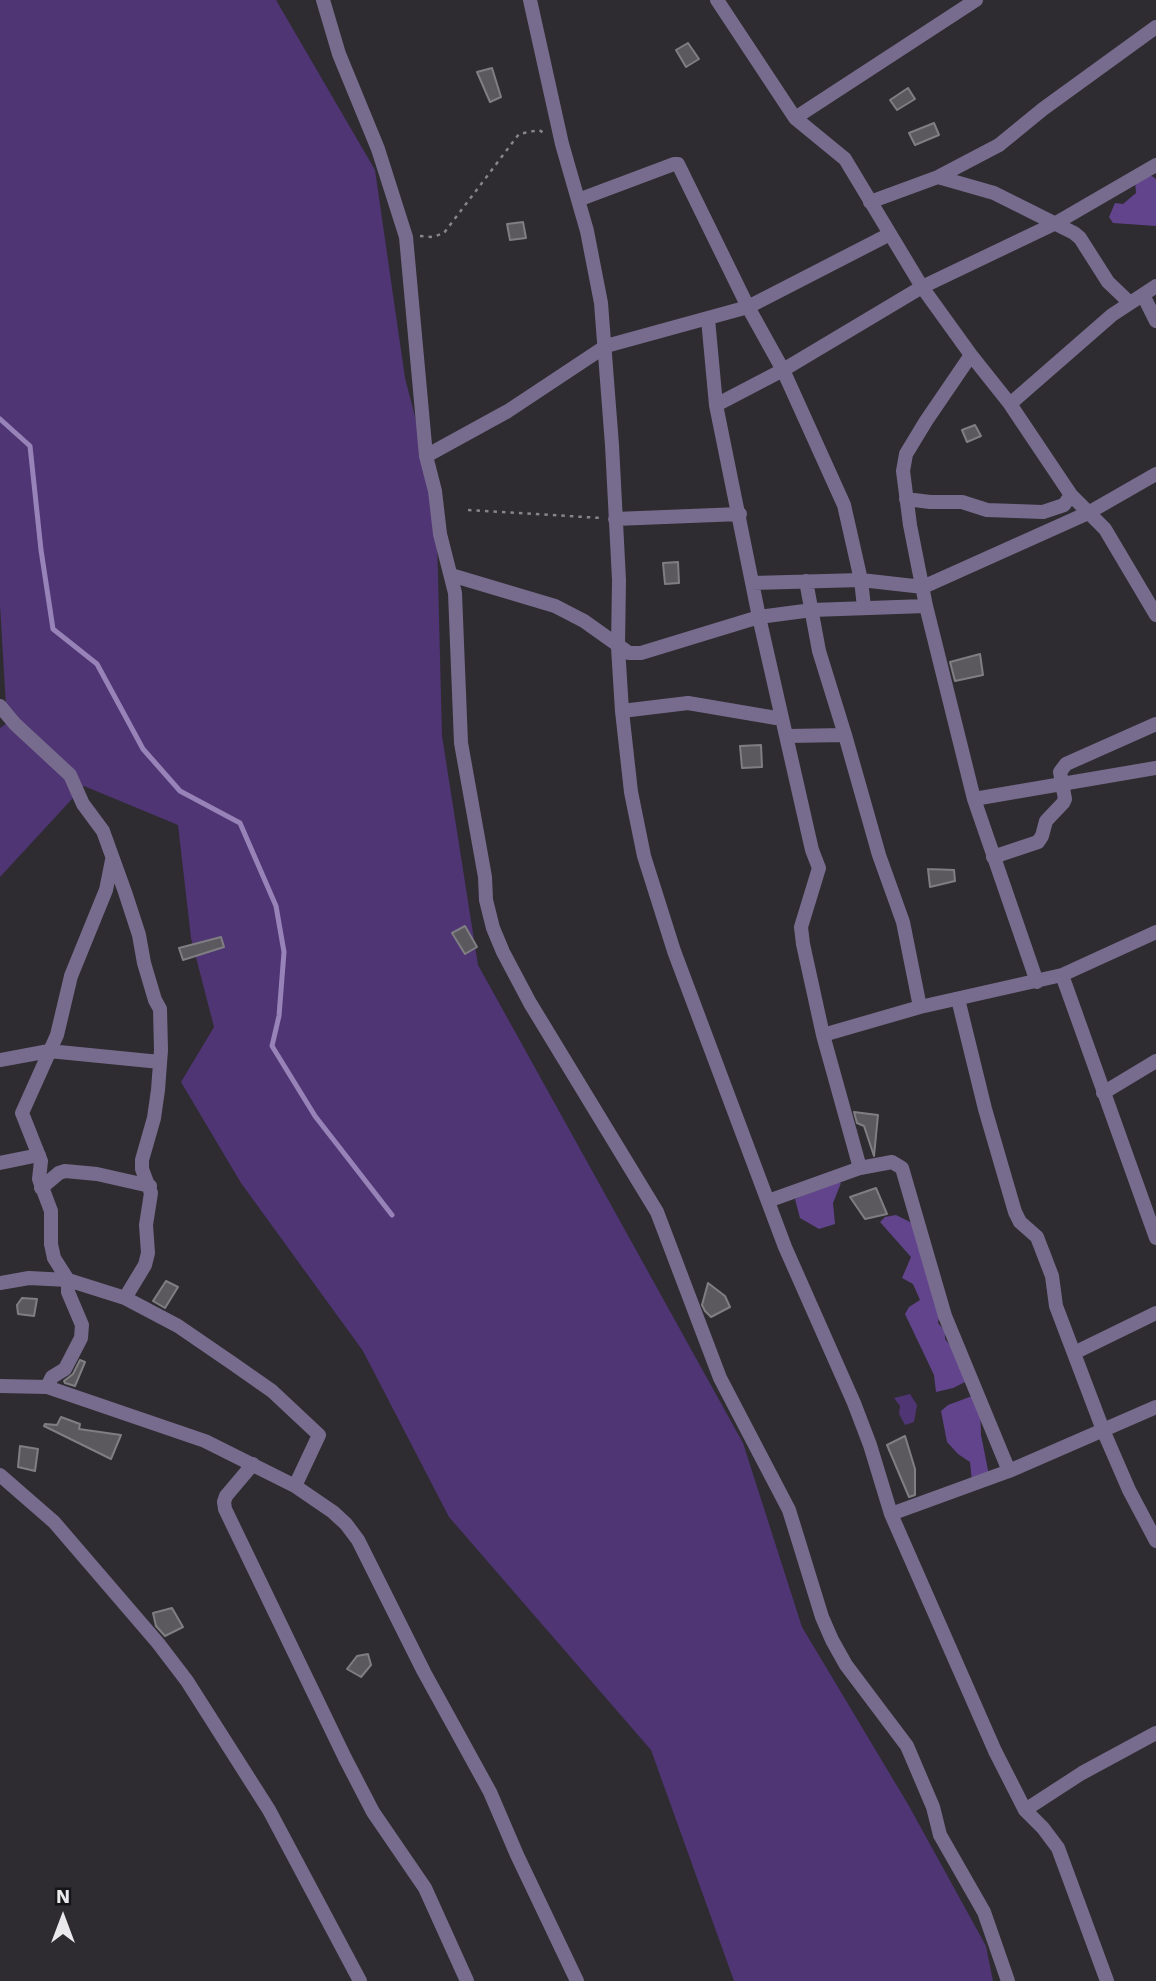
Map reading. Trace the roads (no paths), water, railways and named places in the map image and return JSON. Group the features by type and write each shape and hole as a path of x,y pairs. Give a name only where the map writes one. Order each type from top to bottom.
{"street":[{"path":"323,0 338,54 378,149 406,237 426,456 435,491 440,534 455,593 461,743 485,877 486,900 494,928 503,952 530,1003 657,1212 720,1378 789,1510 822,1617 832,1640 846,1665 907,1746 933,1807 940,1835 984,1912 1008,1981"},
{"path":"530,0 562,144 593,261 606,346 619,580 618,646 622,711 631,792 644,856 674,951 785,1248 854,1403 891,1514 995,1751 1026,1810 1058,1849 1107,1981"},
{"path":"717,0 795,118 845,159 922,287 1010,404 1071,495 1113,540 1156,615"},
{"path":"795,118 976,0"},
{"path":"870,202 938,177 999,145 1043,109 1156,27"},
{"path":"578,200 674,163 678,164 748,307 783,370 844,505 861,580 864,607"},
{"path":"716,405 783,370 922,287 1056,223 1156,165"},
{"path":"938,177 993,193 1056,223 1080,238 1108,282 1130,303"},
{"path":"426,456 508,411 606,346 748,307 890,234"},
{"path":"1010,404 1112,316 1156,286"},
{"path":"1143,295 1156,321"},
{"path":"708,319 716,405 740,514 751,583 812,850 819,868 802,927 809,975 860,1168"},
{"path":"971,355 906,454 903,471 926,606 974,799 1037,982"},
{"path":"751,583 861,580 923,587 1088,513 1156,474"},
{"path":"906,499 962,502 987,510 1043,512 1065,505 1071,495"},
{"path":"615,519 740,514"},
{"path":"451,575 555,606 584,621 629,653 640,653 759,617 812,610 926,606"},
{"path":"806,581 819,651 880,855 903,922 920,1007"},
{"path":"622,711 688,703 782,719"},
{"path":"0,706 15,724 70,775 83,804 103,831 129,903 144,963 160,1009 160,1062 153,1118 142,1160 142,1169 151,1193 146,1225 148,1253 145,1265 125,1298"},
{"path":"993,857 1038,842 1046,821 1065,799 1060,772 1066,764 1156,724"},
{"path":"788,736 845,735"},
{"path":"974,799 1156,768"},
{"path":"47,1387 52,1377 65,1369 81,1338 82,1325 68,1292 68,1280 54,1258 51,1211 39,1179 41,1161 22,1113 60,1025 71,976 106,890 112,859"},
{"path":"823,1035 920,1007 1062,975 1156,932"},
{"path":"1062,975 1156,1238"},
{"path":"958,999 1014,1212 1020,1223 1037,1237 1052,1276 1056,1306 1103,1430 1129,1490 1156,1541"},
{"path":"0,1060 48,1051 160,1062"},
{"path":"1103,1093 1156,1061"},
{"path":"0,1163 39,1154"},
{"path":"768,1201 860,1168 892,1162 902,1168 946,1316 1009,1471"},
{"path":"41,1188 65,1171 97,1174 150,1186"},
{"path":"0,1283 29,1278 68,1280 125,1298 178,1325 272,1391 317,1431 319,1439 295,1486"},
{"path":"1074,1353 1156,1313"},
{"path":"0,1386 47,1387 158,1423 253,1464 295,1486 333,1512 358,1540 424,1671 490,1792 577,1981"},
{"path":"891,1514 1009,1471 1156,1407"},
{"path":"253,1464 226,1496 225,1509 345,1758 373,1812 425,1888 467,1981"},
{"path":"0,1475 54,1522 158,1643 187,1681 269,1810 360,1981"},
{"path":"1026,1810 1082,1773 1156,1733"}],"waterway":[{"path":"0,419 30,446 53,629 97,664 143,749 180,791 240,823 276,906 284,952 279,1016 272,1046 315,1116 392,1215"}]}
